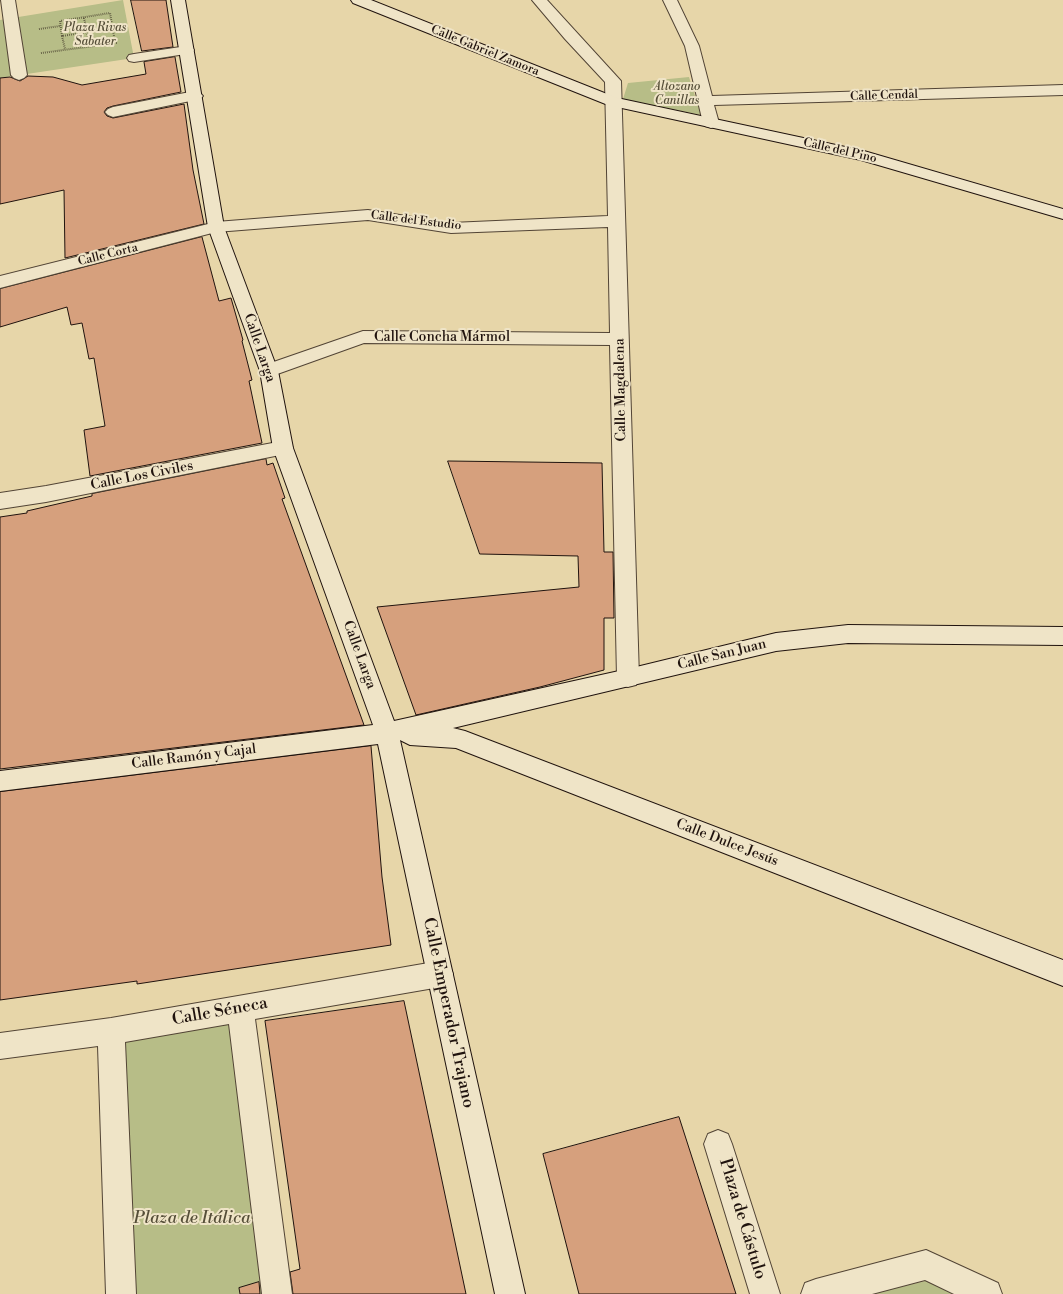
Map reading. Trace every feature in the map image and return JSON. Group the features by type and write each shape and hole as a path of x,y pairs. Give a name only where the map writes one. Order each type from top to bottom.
{"street":[{"path":"8,0 19,76"},
{"name":"Calle Larga","path":"178,0 216,227 269,371 283,448 387,733"},
{"name":"Calle Gabriel Zamora","path":"358,0 613,102"},
{"name":"Calle Magdalena","path":"539,0 570,36 613,81 628,678"},
{"path":"670,0 692,46 711,123"},
{"path":"134,58 187,50"},
{"name":"Calle Cendal","path":"705,101 1063,90"},
{"path":"113,112 195,96"},
{"name":"Calle del Pino","path":"613,102 864,156 1063,214"},
{"name":"Calle del Estudio","path":"216,227 368,215 451,228 616,221"},
{"name":"Calle Corta","path":"0,282 216,227"},
{"name":"Calle Concha Mármol","path":"269,371 363,337 620,339"},
{"name":"Calle Los Civiles","path":"0,501 46,494 283,448"},
{"name":"Calle San Juan","path":"387,733 628,678 776,642 848,634 1063,636"},
{"name":"Calle Ramón y Cajal","path":"0,780 387,733"},
{"name":"Calle Dulce Jesús","path":"387,733 457,738 1063,973"},
{"name":"Calle Emperador Trajano","path":"387,733 510,1294"},
{"name":"Calle Séneca","path":"0,1046 111,1031 440,974"},
{"path":"240,1009 277,1294"},
{"path":"111,1031 120,1294"},
{"name":"Plaza de Cástulo","path":"718,1144 765,1294"},
{"path":"816,1294 926,1265 987,1294"}],"path":[{"path":"61,50 115,42 110,13 60,21 65,49"},
{"path":"84,18 90,46"},
{"path":"62,36 113,26"}],"green space":[{"name":"Plaza Rivas Sabater","path":"123,0 134,58 0,78 0,20"},
{"name":"Altozano Canillas","path":"689,77 701,115 623,99 628,83"},
{"name":"Plaza de Itálica","path":"240,1009 277,1294 121,1294 111,1031"},
{"path":"929,1280 958,1294 872,1294"}],"building":[{"path":"131,0 166,0 173,47 142,51"},
{"path":"175,57 181,92 113,106 107,108 104,112 107,116 113,118 184,104 193,170 204,224 65,258 64,190 0,204 0,78 10,77 20,81 28,76 53,77 82,85 146,74 144,62"},
{"path":"202,237 219,301 231,298 243,340 252,380 249,381 262,443 90,476 84,430 105,426 94,358 89,359 82,323 71,325 67,307 0,327 0,289"},
{"path":"266,459 267,465 273,463 285,498 282,499 364,725 0,769 0,517 27,513 27,511 92,496 92,494"},
{"path":"448,461 602,463 604,552 613,552 614,618 604,618 604,670 540,687 416,715 377,607 579,587 578,556 480,554"},
{"path":"371,746 382,877 391,945 137,984 137,981 0,1000 0,792"},
{"path":"404,1001 466,1294 293,1294 290,1272 300,1269 265,1021"},
{"path":"679,1117 736,1294 579,1294 543,1154"},
{"path":"259,1282 260,1294 240,1294 239,1288"}]}
